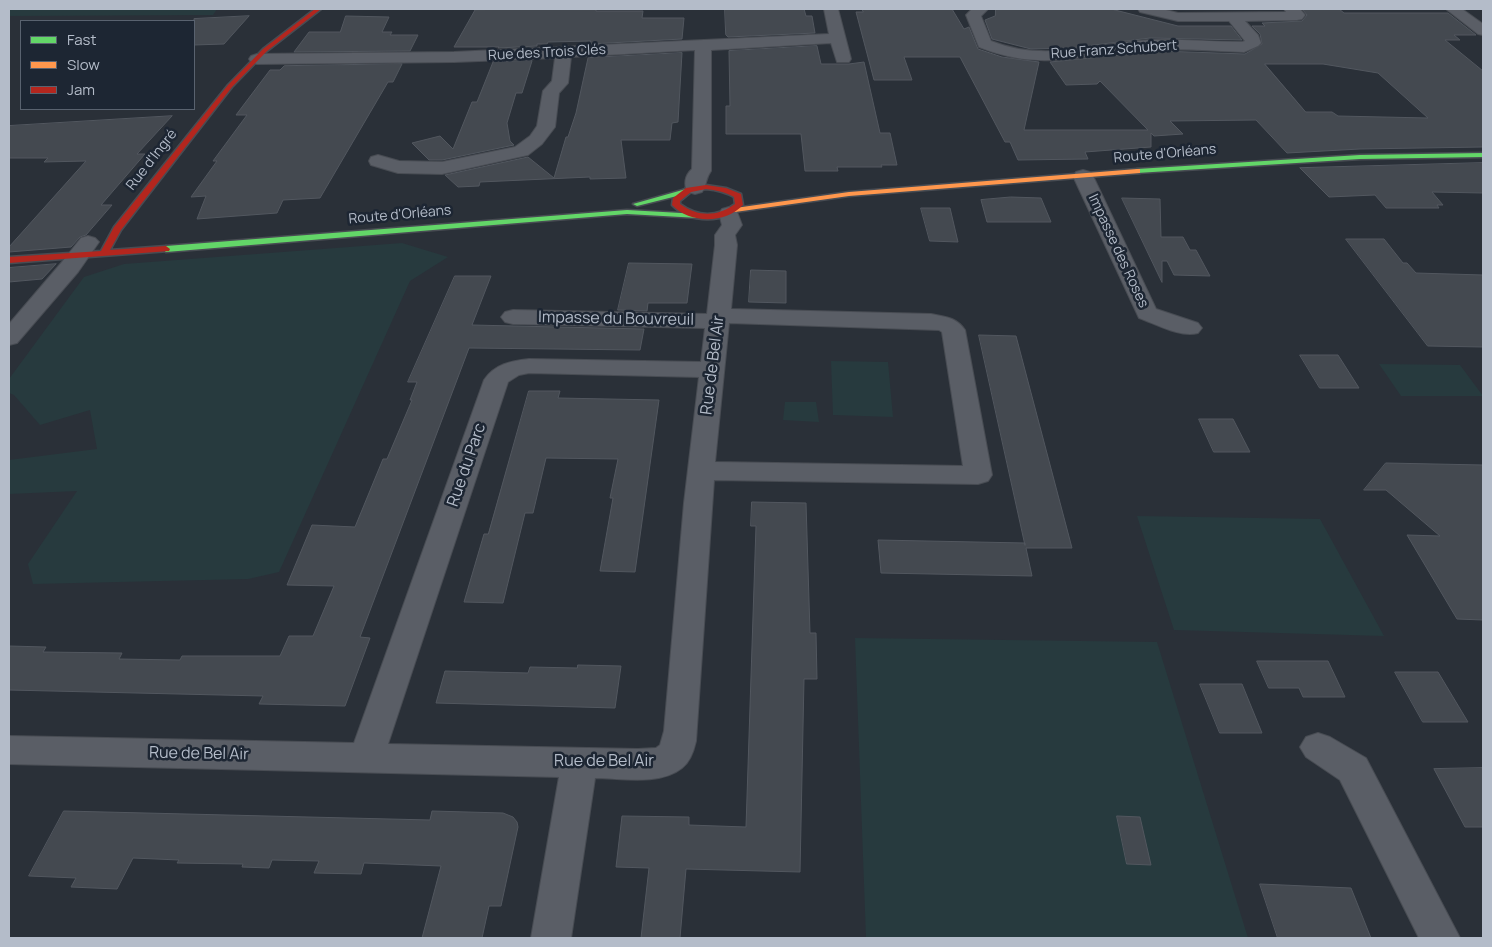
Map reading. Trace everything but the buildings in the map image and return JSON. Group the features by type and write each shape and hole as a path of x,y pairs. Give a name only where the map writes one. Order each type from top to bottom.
{"main road":[{"name":"Rue d'Ingré","path":"85,248 121,240 117,229 211,108 257,59 318,9"},
{"name":"Route d'Orléans","path":"764,194 850,194 1294,159 1483,155"},
{"path":"694,183 676,200 676,206 688,214 703,217"},
{"name":"Route d'Orléans","path":"85,248 121,240 629,205 649,202 694,183"},
{"path":"725,190 749,193"},
{"path":"725,190 740,201 730,219"},
{"name":"Route d'Orléans","path":"730,219 850,194"},
{"name":"Route d'Orléans","path":"85,248 627,212 703,217"},
{"path":"9,260 85,248"}],"street":[{"path":"831,9 843,59"},
{"name":"Rue Franz Schubert","path":"981,9 973,15 984,44 1009,53 1032,56 1073,55 1130,46 1202,45 1244,47 1253,43 1253,38 1233,17"},
{"path":"1145,9 1178,17 1297,16 1291,9"},
{"path":"1453,9 1483,31"},
{"name":"Rue des Trois Clés","path":"257,59 454,57 838,38"},
{"path":"702,45 694,183 710,176 725,190"},
{"path":"378,161 398,167 442,168 521,151 536,140 546,127 551,91 560,84 564,53"},
{"name":"Impasse des Roses","path":"1083,176 1147,313 1190,328"},
{"path":"703,217 716,231 730,219"},
{"name":"Rue de Bel Air","path":"9,750 580,764 658,764 670,758 678,748 701,471 711,370 730,219"},
{"path":"9,338 85,248"},
{"name":"Impasse du Bouvreuil","path":"513,317 931,321 946,324 953,330 978,475 701,471"},
{"name":"Rue du Parc","path":"366,758 496,380 502,373 512,368 529,366 711,370"},
{"path":"1318,747 1353,769 1440,938"},
{"path":"550,938 580,764"}],"green space":[{"path":"9,9 217,9 213,15 9,16"},
{"path":"402,243 448,257 410,281 279,572 248,579 33,584 28,564 77,491 9,494 9,460 97,449 90,410 40,425 14,395 9,393 9,379 84,277 124,264"},
{"path":"831,361 888,362 893,417 833,415"},
{"path":"1379,364 1460,365 1483,396 1401,396"},
{"path":"785,402 816,402 819,422 783,420"},
{"path":"1137,516 1320,519 1384,636 1174,630"},
{"path":"855,638 1157,642 1248,938 866,938"}],"traffic: fast":[{"path":"1137,171 1360,157 1483,155"},
{"path":"637,204 686,191"},
{"path":"166,249 627,212 699,216"}],"traffic: slow":[{"path":"735,210 849,194 1137,171"}],"traffic: jam":[{"path":"104,253 117,229 230,86 265,50 318,9"},
{"path":"706,187 723,190 738,196 739,205 724,214 708,217 691,214 676,205 676,200 689,190 706,187"},
{"path":"9,260 166,249"}]}
